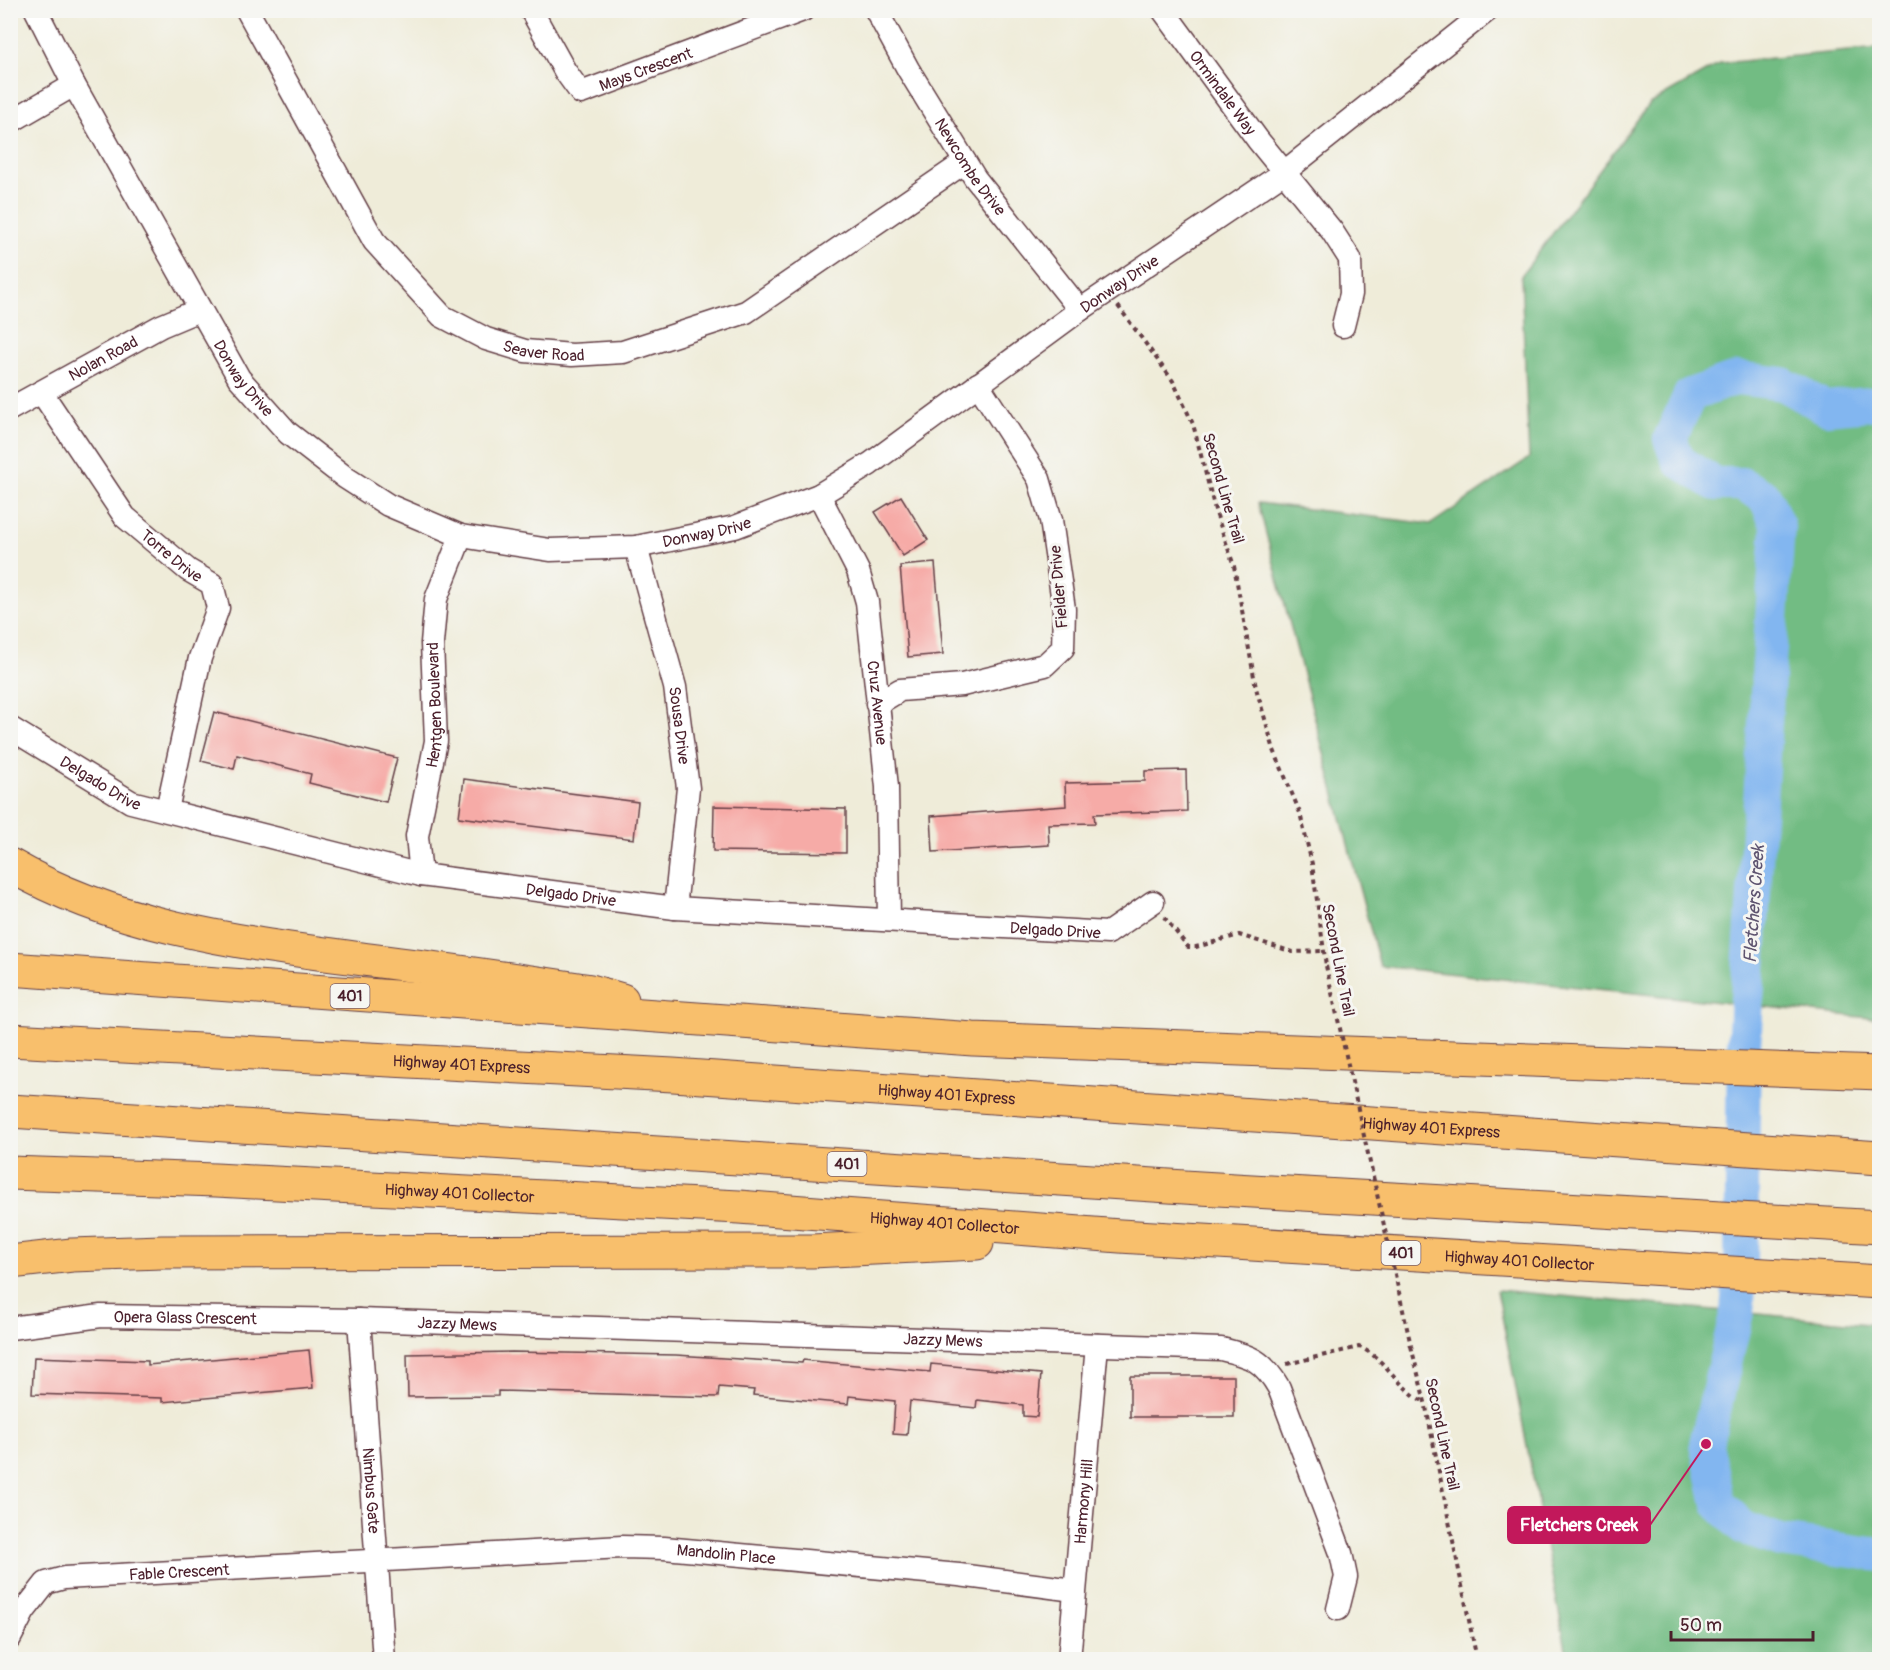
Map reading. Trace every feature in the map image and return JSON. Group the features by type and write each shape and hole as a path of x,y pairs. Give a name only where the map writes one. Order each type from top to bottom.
{"highway":[{"path":"10,865 47,886 144,921 209,937 591,991 690,1020"},
{"name":"401","path":"10,969 973,1039 1880,1073"},
{"name":"Highway 401 Express","path":"10,1040 673,1075 1880,1158"},
{"name":"401","path":"10,1111 1200,1188 1880,1227"},
{"name":"Highway 401 Collector","path":"10,1173 216,1180 739,1207 1120,1236 1880,1282"},
{"path":"10,1262 72,1255 162,1252 812,1251 1120,1236"}],"street":[{"name":"Donway Drive","path":"36,10 74,85 157,228 199,310 239,378 288,433 346,478 388,505 461,536 550,550 636,547 735,527 819,495 870,464 1080,310 1283,173 1488,10"},
{"name":"Seaver Road","path":"247,10 374,241 442,316 486,339 525,351 572,355 623,352 746,312 965,162"},
{"name":"Mays Crescent","path":"531,10 565,71 581,93 803,10"},
{"name":"Newcombe Drive","path":"876,10 908,69 975,178 1080,310"},
{"name":"Ormindale Way","path":"1163,10 1283,173 1332,231 1350,259 1351,294 1343,326"},
{"path":"10,122 74,85"},
{"name":"Nolan Road","path":"10,409 161,326 199,310"},
{"name":"Fielder Drive","path":"877,704 900,690 962,685 1045,665 1063,648 1064,609 1052,520 1039,479 978,384"},
{"name":"Torre Drive","path":"42,393 125,517 188,570 212,584 218,608 200,658 167,810"},
{"name":"Cruz Avenue","path":"819,495 858,571 867,602 886,787 889,920"},
{"name":"Hentgen Boulevard","path":"421,875 417,836 436,741 432,643 436,599 461,536"},
{"name":"Sousa Drive","path":"636,547 675,687 688,788 675,908"},
{"name":"Delgado Drive","path":"10,728 131,802 421,875 675,908 1108,933 1154,902"},
{"name":"Opera Glass Crescent","path":"10,1328 102,1316 359,1320"},
{"name":"Jazzy Mews","path":"359,1320 1221,1349 1257,1360 1269,1371"},
{"name":"Nimbus Gate","path":"359,1320 384,1659"},
{"name":"Harmony Hill","path":"1070,1659 1074,1590 1097,1345"},
{"path":"1269,1371 1280,1388 1341,1553 1346,1577 1338,1609"},
{"name":"Mandolin Place","path":"378,1562 622,1547 664,1548 959,1575 1074,1590"},
{"name":"Fable Crescent","path":"10,1638 24,1611 46,1583 64,1578 378,1562"}],"path":[{"name":"Second Line Trail","path":"1108,293 1173,381 1193,424 1215,510 1234,566 1256,688 1274,750 1300,813 1312,864 1326,966 1425,1402 1477,1659"},
{"path":"1154,902 1188,947 1196,947 1239,935 1293,952 1324,951"},
{"path":"1269,1371 1286,1364 1359,1347 1376,1357 1404,1389 1425,1402"}],"green space":[{"path":"1879,48 1879,1019 1380,966 1258,503 1431,524 1529,458 1521,276 1649,104 1721,63"},
{"path":"1497,1290 1879,1325 1879,1659 1568,1659"}],"building":[{"path":"901,496 928,540 903,556 875,512"},
{"path":"935,563 943,654 908,657 900,566"},
{"path":"214,712 397,758 386,802 309,783 311,774 237,755 234,769 201,761"},
{"path":"1186,770 1187,811 1094,814 1095,823 1048,824 1049,845 933,852 931,816 1066,806 1065,783 1145,781 1145,771"},
{"path":"464,779 638,802 634,839 459,817"},
{"path":"714,806 846,809 846,853 713,851"},
{"path":"309,1350 313,1388 162,1402 162,1398 32,1394 34,1357 148,1361 148,1365"},
{"path":"512,1352 676,1355 802,1363 803,1360 930,1372 931,1364 1041,1374 1037,1417 1023,1416 1023,1405 977,1400 976,1408 910,1401 907,1435 893,1434 895,1401 849,1396 848,1404 753,1395 754,1390 719,1387 718,1397 498,1391 498,1396 408,1397 407,1354"},
{"path":"1130,1376 1234,1376 1234,1417 1130,1417"}],"waterway":[{"name":"Fletchers Creek","path":"1880,403 1826,408 1783,384 1738,378 1690,395 1670,439 1679,461 1715,484 1742,484 1765,497 1778,526 1744,1046 1741,1263 1737,1312 1706,1444 1719,1504 1744,1528 1780,1541 1880,1555"}],"place":[{"name":"Fletchers Creek","path":"1706,1444"}]}
